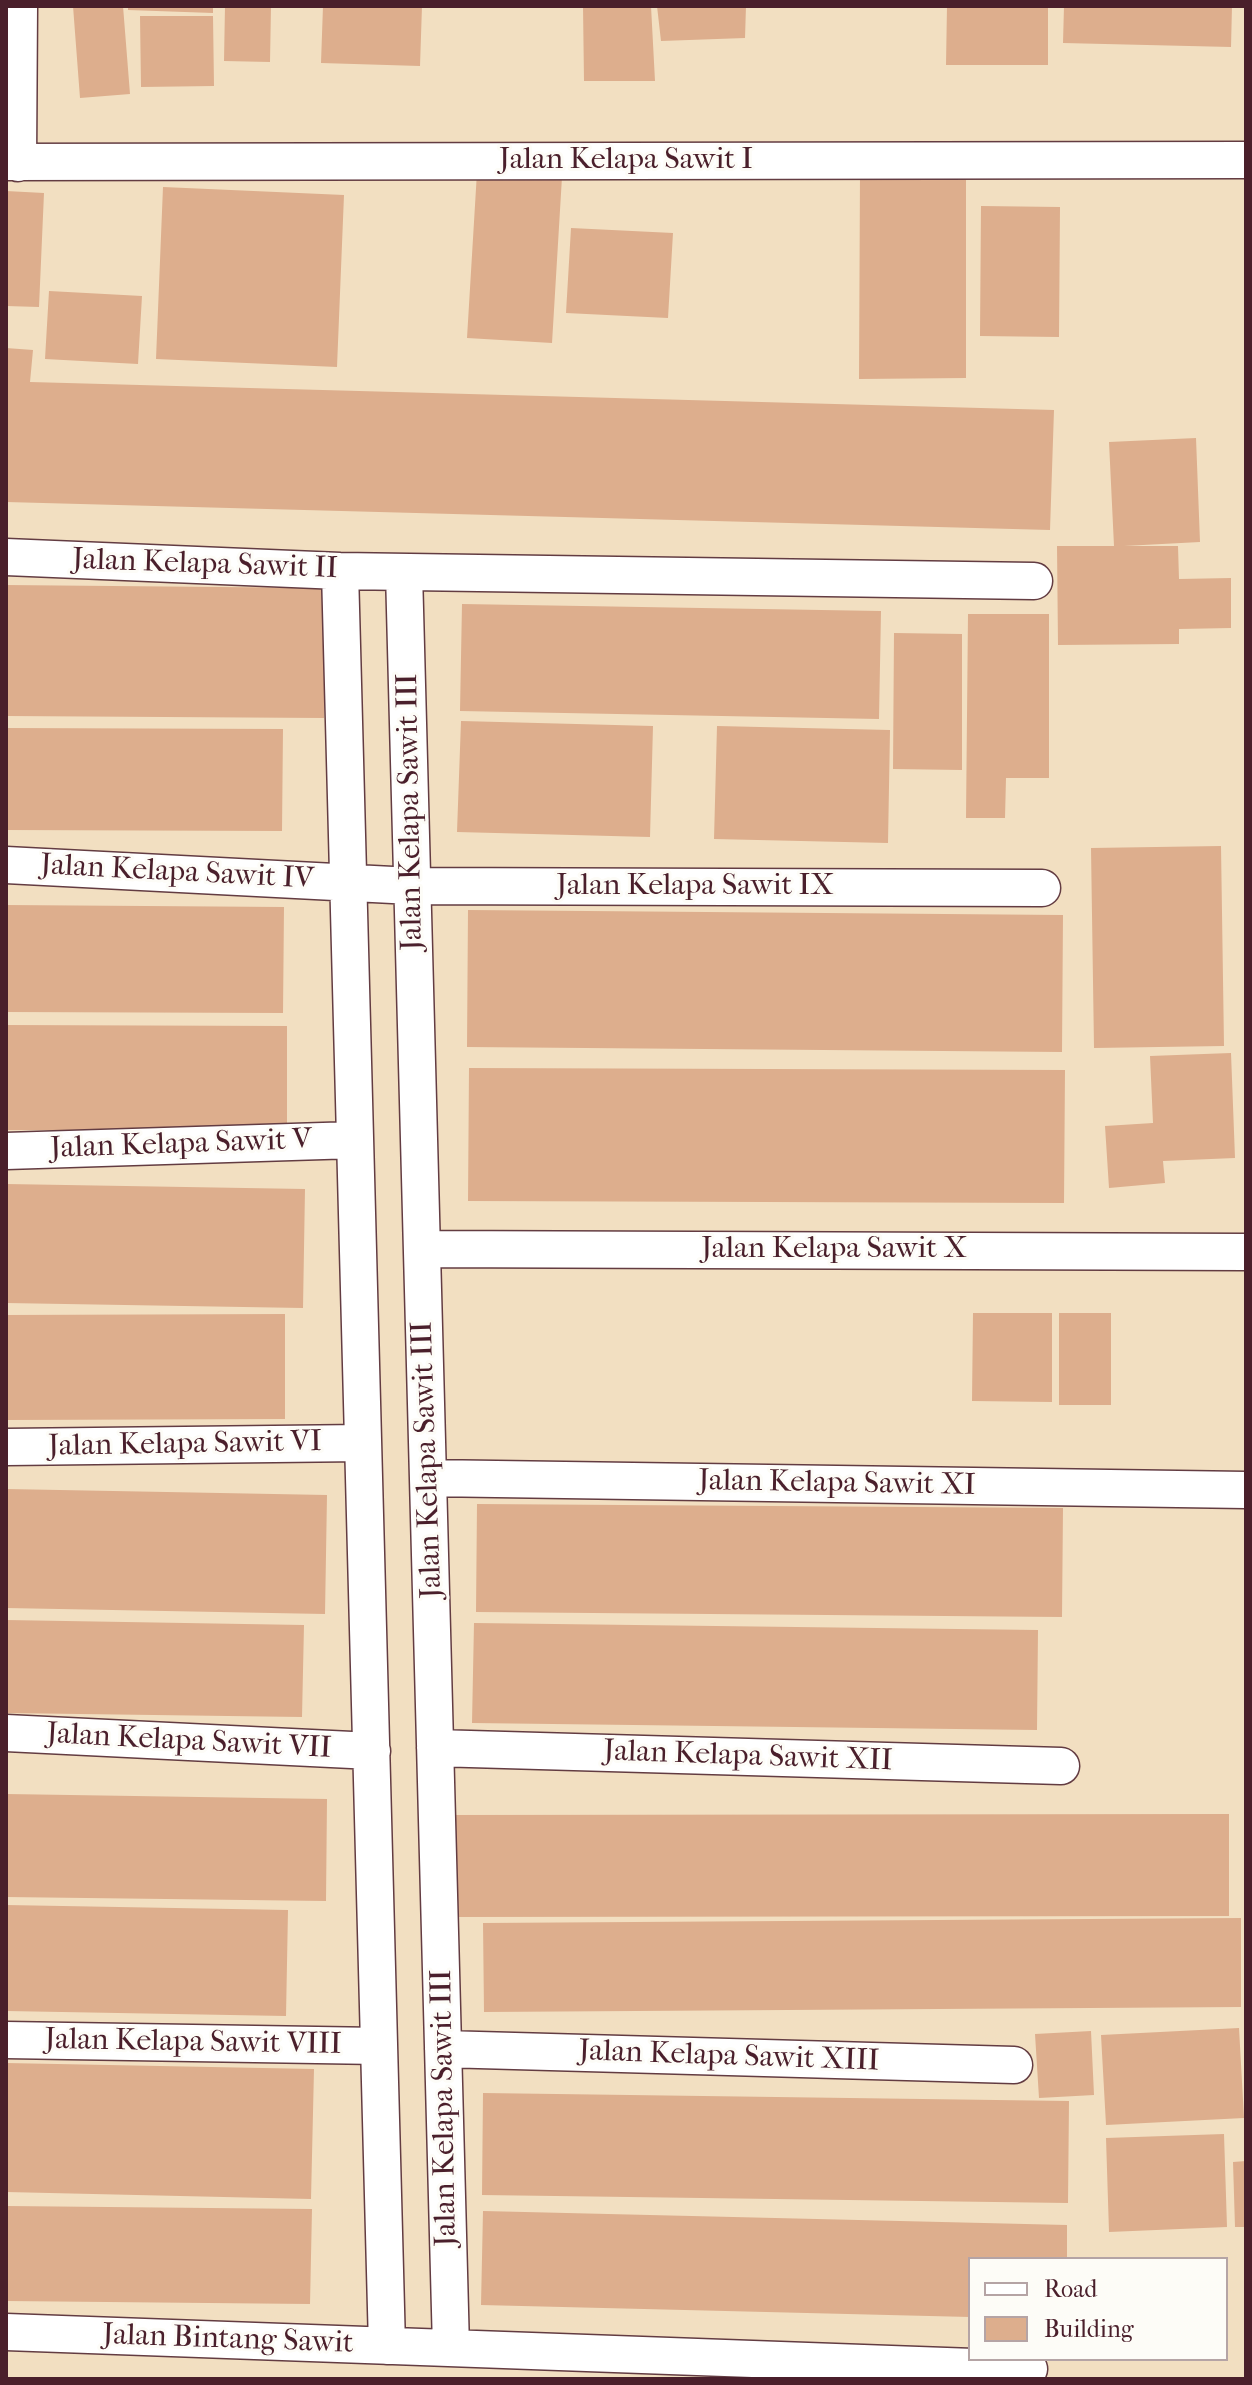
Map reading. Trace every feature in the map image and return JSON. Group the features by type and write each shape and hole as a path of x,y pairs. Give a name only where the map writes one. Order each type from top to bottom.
{"street":[{"path":"12,163 19,6"},
{"name":"Jalan Kelapa Sawit I","path":"12,163 1246,160"},
{"name":"Jalan Kelapa Sawit II","path":"6,557 404,572"},
{"name":"Jalan Kelapa Sawit III","path":"340,571 387,2346"},
{"path":"404,572 1034,581"},
{"name":"Jalan Kelapa Sawit III","path":"404,572 451,2348"},
{"name":"Jalan Kelapa Sawit IV","path":"6,865 349,882"},
{"name":"Jalan Kelapa Sawit IX","path":"349,882 412,886 1042,888"},
{"name":"Jalan Kelapa Sawit V","path":"6,1151 355,1140"},
{"name":"Jalan Kelapa Sawit X","path":"422,1249 1246,1252"},
{"name":"Jalan Kelapa Sawit VI","path":"6,1447 363,1443"},
{"name":"Jalan Kelapa Sawit XI","path":"428,1478 1246,1490"},
{"name":"Jalan Kelapa Sawit VII","path":"6,1733 372,1751"},
{"name":"Jalan Kelapa Sawit XII","path":"435,1748 1061,1766"},
{"name":"Jalan Kelapa Sawit VIII","path":"6,2040 379,2046"},
{"name":"Jalan Kelapa Sawit XIII","path":"443,2049 1014,2065"},
{"name":"Jalan Bintang Sawit","path":"6,2332 1029,2369"}],"building":[{"path":"73,6 123,6 130,94 80,98"},
{"path":"128,6 213,6 213,13 128,10"},
{"path":"225,6 271,6 270,62 224,61"},
{"path":"323,6 422,6 420,66 321,63"},
{"path":"583,6 651,6 655,81 584,81"},
{"path":"657,6 746,6 745,38 661,41"},
{"path":"947,6 1048,6 1048,65 946,65"},
{"path":"1064,6 1232,6 1231,47 1063,43"},
{"path":"140,16 213,16 214,86 141,87"},
{"path":"477,172 562,177 552,343 467,338"},
{"path":"860,173 966,174 966,378 859,379"},
{"path":"163,187 344,195 337,367 156,359"},
{"path":"6,191 44,193 39,307 6,306"},
{"path":"981,206 1060,207 1059,337 980,336"},
{"path":"571,228 673,233 668,318 566,313"},
{"path":"49,291 142,296 138,364 45,359"},
{"path":"6,348 33,350 30,382 1054,410 1050,530 6,502"},
{"path":"1196,438 1200,542 1124,546 1178,546 1179,579 1231,578 1231,628 1179,629 1179,644 1058,645 1057,546 1114,546 1109,442"},
{"path":"6,585 325,588 324,718 6,716"},
{"path":"462,604 881,611 879,719 460,711"},
{"path":"968,614 1049,614 1049,778 1006,778 1005,818 966,818"},
{"path":"894,633 962,634 962,770 893,769"},
{"path":"461,721 653,726 650,837 457,832"},
{"path":"717,726 890,730 888,843 714,839"},
{"path":"6,728 283,729 282,831 6,830"},
{"path":"1221,846 1224,1046 1094,1048 1091,848"},
{"path":"6,905 284,907 283,1013 6,1012"},
{"path":"468,910 1063,915 1062,1052 467,1047"},
{"path":"6,1025 287,1026 287,1130 6,1130"},
{"path":"1231,1053 1235,1158 1163,1161 1165,1183 1109,1188 1105,1126 1153,1123 1150,1056"},
{"path":"469,1068 1065,1070 1064,1203 468,1201"},
{"path":"6,1184 305,1189 303,1308 6,1303"},
{"path":"973,1313 1052,1313 1052,1402 972,1401"},
{"path":"1059,1313 1111,1313 1111,1405 1059,1405"},
{"path":"285,1314 285,1419 6,1420 6,1315"},
{"path":"6,1489 327,1495 325,1614 6,1608"},
{"path":"477,1504 1063,1508 1062,1617 476,1612"},
{"path":"6,1620 304,1625 302,1717 6,1713"},
{"path":"474,1623 1038,1630 1037,1730 472,1723"},
{"path":"6,1794 327,1799 326,1901 6,1897"},
{"path":"1229,1814 1229,1916 456,1917 455,1815"},
{"path":"6,1905 288,1910 286,2016 6,2011"},
{"path":"1241,1918 1241,2007 484,2012 483,1923"},
{"path":"1239,2028 1244,2118 1106,2125 1101,2035"},
{"path":"1091,2031 1094,2095 1039,2098 1035,2034"},
{"path":"6,2063 314,2069 311,2199 6,2192"},
{"path":"483,2093 1069,2101 1068,2203 482,2195"},
{"path":"1224,2134 1227,2227 1109,2232 1106,2138"},
{"path":"1246,2161 1246,2227 1235,2227 1233,2162"},
{"path":"6,2206 312,2209 310,2304 6,2301"},
{"path":"483,2211 1067,2225 1067,2257 968,2257 968,2317 481,2305"}]}
